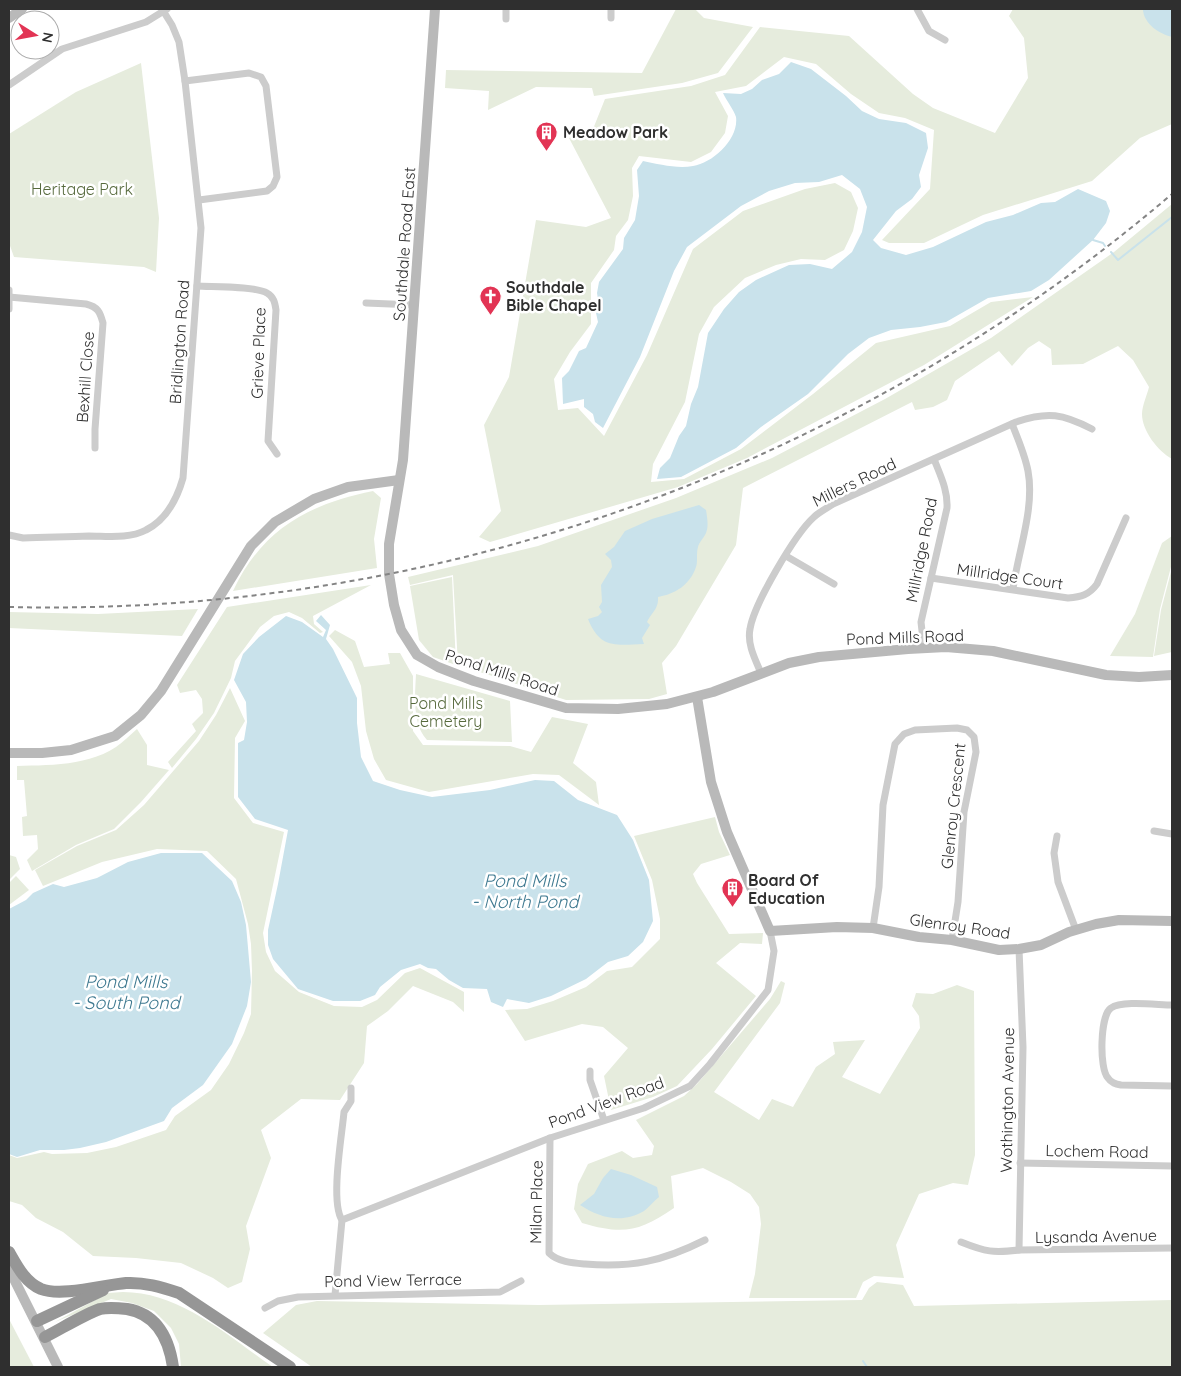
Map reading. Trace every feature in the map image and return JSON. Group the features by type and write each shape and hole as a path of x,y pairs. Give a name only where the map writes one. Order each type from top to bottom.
{"highway":[{"path":"9,1252 22,1274 41,1289 59,1291 136,1283 158,1285 179,1293 290,1367"},
{"path":"37,1321 112,1286"},
{"path":"45,1337 99,1310 116,1308 132,1310 146,1315 157,1324 171,1350 173,1367"}],"main road":[{"path":"9,18 22,9"},
{"name":"Southdale Road East","path":"399,480 403,460 415,305 435,9"},
{"path":"9,753 42,753 71,750 115,736 140,715 161,691 251,546 275,522 314,499 348,487 399,480"},
{"name":"Pond Mills Road","path":"399,480 389,544 389,574 394,605 401,630 417,655 438,667 474,681 566,708 618,709 667,704 697,697 789,663 819,657 924,648 946,647 993,651 1106,675 1172,675"},
{"name":"Pond View Road","path":"697,697 711,782 726,832 770,931"},
{"name":"Glenroy Road","path":"770,931 837,927 873,928 919,937 952,940 999,950 1040,945 1076,930 1118,920 1172,921"},
{"path":"9,1269 37,1321 58,1367"}],"street":[{"path":"506,9 506,18"},
{"path":"611,9 611,18"},
{"path":"917,9 929,31 946,40"},
{"path":"9,85 62,49 146,22 164,10"},
{"name":"Bridlington Road","path":"9,535 23,538 127,536 146,530 173,505 179,492 183,478 201,228 179,42 164,10"},
{"path":"185,80 250,72 261,77 266,86 275,154 277,177 273,186 267,191 199,200"},
{"name":"Grieve Place","path":"197,286 254,289 267,292 274,299 276,310 268,440 277,454"},
{"path":"9,290 9,309"},
{"name":"Bexhill Close","path":"9,297 86,304 95,306 100,312 102,323 95,448"},
{"path":"366,303 415,305"},
{"name":"Millers Road","path":"761,673 751,647 749,630 756,608 802,530 816,515 833,504 1034,416 1053,414 1074,420 1092,429"},
{"path":"1012,424 1023,449 1030,492 1028,513 1012,589"},
{"name":"Millridge Road","path":"924,648 921,622 947,508 947,498 934,459"},
{"name":"Millridge Court","path":"931,578 1068,598 1088,594 1097,584 1126,518"},
{"path":"786,556 834,584"},
{"name":"Glenroy Crescent","path":"873,928 879,887 883,805 895,744 904,734 915,730 962,729 967,730 974,737 976,752 964,812 958,902 952,940"},
{"path":"1154,831 1172,834"},
{"path":"1057,836 1054,853 1058,882 1076,930"},
{"name":"Pond View Road","path":"342,1220 550,1138 644,1108 690,1086 710,1064 768,990 774,951 770,931"},
{"name":"Wothington Avenue","path":"1019,949 1023,1047 1020,1250"},
{"path":"1172,1005 1121,1004 1112,1007 1105,1016 1103,1024 1103,1065 1108,1078 1113,1083 1121,1085 1172,1086"},
{"path":"590,1071 590,1080 604,1120"},
{"path":"335,1295 342,1220 339,1216 336,1199 344,1112 351,1101 351,1088"},
{"name":"Milan Place","path":"550,1138 549,1253 555,1259 610,1266 637,1264 691,1247 705,1240"},
{"name":"Lochem Road","path":"1020,1163 1172,1166"},
{"name":"Lysanda Avenue","path":"961,1242 986,1252 998,1253 1020,1250 1172,1248"},
{"name":"Pond View Terrace","path":"265,1308 278,1301 298,1297 500,1292 521,1281"}],"green space":[{"path":"676,9 695,9 704,18 753,27 718,73 682,83 594,96 592,88 536,87 488,110 489,91 445,88 446,70 642,73"},
{"path":"1013,9 1172,9 1172,124 1140,138 1092,181 983,215 924,243 889,243 882,240 930,189 934,130 905,118 879,113 851,94 816,64 784,57 746,86 715,92 728,116 725,133 711,152 691,162 639,156 632,168 633,196 628,220 616,236 614,250 591,283 591,324 570,352 554,379 558,410 578,408 604,436 647,355 693,249 743,211 805,189 835,183 851,192 858,208 853,231 844,250 825,260 801,259 776,265 745,278 714,307 699,334 685,402 653,464 651,482 684,479 741,449 876,343 950,326 991,302 1033,297 924,365 747,458 678,487 490,542 479,537 501,511 484,425 509,377 536,220 586,227 611,218 569,138 593,129 605,99 691,86 725,75 760,27 849,36 913,94 933,108 995,133 1028,78 1024,38 1009,16"},
{"name":"Heritage Park","path":"141,63 159,218 156,272 144,267 14,257 9,243 9,134 76,92"},
{"path":"1172,204 1172,459 1156,446 1148,434 1142,414 1149,387 1133,360 1118,346 1083,364 1052,365 1051,349 1039,341 1028,348 1012,366 999,351 955,381 947,400 933,407 915,410 912,402 743,488 736,545 676,646 662,663 667,694 649,699 566,700 458,665 453,575 410,585 408,577 538,546 676,498 772,458 885,399 991,338 1114,252"},
{"path":"373,491 381,498 374,539 377,568 233,591 258,551 290,523 328,503"},
{"path":"1172,536 1172,563 1160,609 1153,657 1110,656 1135,614 1162,543"},
{"path":"1172,568 1172,652 1154,656 1161,610"},
{"name":"Pond Mills Cemetery","path":"452,577 456,665 433,657 419,640 410,586"},
{"path":"371,585 313,616 314,624 323,632 320,633 302,618 289,612 274,616 260,627 235,661 231,678 214,713 172,768 168,762 196,731 192,724 203,713 202,699 196,690 180,693 177,685 227,607"},
{"path":"198,609 182,636 9,628 9,612 98,614"},
{"path":"335,630 355,641 364,667 390,664 388,653 400,653 413,676 413,731 423,745 510,746 531,752 552,717 588,724 573,763 596,782 599,805 559,775 533,774 429,792 386,780 374,759 366,731 361,686 352,662 329,636"},
{"name":"Pond Mills Cemetery","path":"416,674 510,701 512,742 427,740 422,733 417,718 415,700"},
{"path":"230,688 245,721 235,738 234,798 253,823 284,832 263,933 266,952 275,971 299,992 334,1006 362,1007 377,1000 405,973 420,968 464,992 464,1012 453,1002 413,986 388,1011 367,1026 364,1063 340,1100 301,1099 261,1130 271,1158 246,1226 250,1249 242,1282 228,1288 213,1278 181,1263 93,1256 63,1232 36,1218 22,1205 9,1201 9,1155 17,1158 44,1152 52,1154 87,1153 116,1147 166,1130 175,1116 211,1090 229,1064 244,1033 251,1014 252,971 248,924 236,879 207,851 157,849 102,862 43,886 35,870 77,846 116,830 144,805 199,741 216,715"},
{"path":"137,729 147,745 147,765 169,770 114,829 76,845 32,871 27,860 38,849 37,835 23,836 22,817 27,816 24,780 17,780 17,766 68,763 93,758 116,747"},
{"path":"715,817 719,832 730,855 701,864 693,874 729,934 763,933 762,944 740,943 716,963 756,996 712,1049 677,1086 653,1097 611,1110 604,1076 628,1048 603,1027 582,1024 525,1041 505,1010 527,1009 553,1001 586,987 607,971 632,967 660,939 660,919 652,880 634,836"},
{"path":"9,855 16,857 20,869 9,880"},
{"path":"16,876 29,890 9,905 9,883"},
{"path":"781,981 785,983 780,1003 714,1092 759,1120 772,1099 793,1107 816,1067 835,1054 833,1042 865,1040 842,1077 880,1094 920,1028 919,1016 912,1006 916,993 933,994 957,985 974,991 975,1155 968,1185 953,1183 919,1194 896,1245 904,1278 874,1276 863,1282 856,1298 749,1298 755,1274 761,1224 759,1207 750,1194 703,1168 671,1176 674,1208 651,1222 640,1226 620,1230 596,1227 582,1223 574,1209 578,1184 588,1164 622,1151 633,1158 652,1155 654,1146 636,1120 684,1096 697,1084 770,999"},
{"path":"877,1282 903,1285 914,1306 1172,1300 1172,1367 312,1367 263,1333 296,1305 317,1301 539,1305 862,1300 869,1288"},
{"path":"108,1293 144,1294 164,1299 184,1308 221,1330 273,1367 181,1367 179,1344 171,1328 154,1311 132,1303 111,1299 55,1322"},
{"path":"9,1319 34,1367 9,1367"}],"water":[{"path":"1143,9 1172,9 1172,37 1153,27 1146,19"},
{"path":"791,62 811,69 862,111 879,119 906,123 926,133 928,148 919,175 921,187 912,199 896,211 873,240 881,248 906,255 933,247 986,222 1013,215 1041,203 1055,202 1078,189 1106,201 1110,211 1106,223 1093,240 1049,280 1031,291 988,298 946,322 891,330 869,338 848,354 808,394 761,427 736,448 681,477 657,479 660,468 670,458 679,436 686,426 691,404 698,387 708,333 724,309 739,292 756,280 789,265 810,264 832,269 852,252 862,232 867,207 860,189 842,175 819,182 795,183 769,191 741,206 687,247 674,271 640,357 603,428 595,422 593,414 584,407 584,399 563,404 562,378 569,371 579,351 586,348 598,322 596,313 599,305 597,293 599,282 623,249 624,238 635,220 639,196 637,170 643,161 681,167 701,164 709,160 723,149 733,134 736,125 735,114 723,93 741,94 752,89 762,80 779,74"},
{"path":"699,505 706,510 708,524 706,533 699,543 696,567 690,579 681,588 670,594 658,597 656,608 647,622 650,625 642,638 644,644 625,645 603,640 593,629 588,619 598,616 602,612 599,607 602,602 601,585 612,567 611,560 605,554 614,547 625,531 652,519"},
{"name":"Pond Mills - North Pond","path":"321,615 330,625 326,639 333,649 357,698 357,723 361,757 373,781 400,790 432,797 490,790 535,780 554,781 578,800 617,815 633,840 649,880 653,921 643,942 628,956 608,962 586,979 551,996 529,1003 507,999 503,1007 491,1002 487,989 463,988 449,980 436,969 420,964 401,970 380,987 375,995 360,1001 333,1001 298,989 273,959 268,945 268,930 288,830 255,819 238,797 238,743 244,740 247,722 246,702 234,680 243,654 259,637 286,616 302,622 323,637 326,630 316,621"},
{"name":"Pond Mills - South Pond","path":"161,853 202,853 232,881 241,902 246,925 251,982 247,1006 232,1044 203,1085 172,1108 164,1121 106,1142 80,1148 40,1150 17,1157 9,1154 9,909 26,900 33,893 53,884 64,887 97,878 128,862"},
{"path":"611,1169 631,1175 657,1187 659,1197 644,1211 636,1215 619,1218 603,1216 580,1205 594,1194 603,1178"}],"waterway":[{"path":"1111,252 1118,260 1172,217"},
{"path":"1093,240 1103,243 1105,246"},
{"path":"863,1361 867,1367"}],"railway":[{"path":"9,607 168,603 325,586 479,553 629,508 774,449 914,376 1046,291 1172,194"}],"place":[{"name":"Meadow Park","path":"547,151"},
{"name":"Southdale Bible Chapel","path":"490,315"},
{"name":"Board Of Education","path":"732,908"}]}
